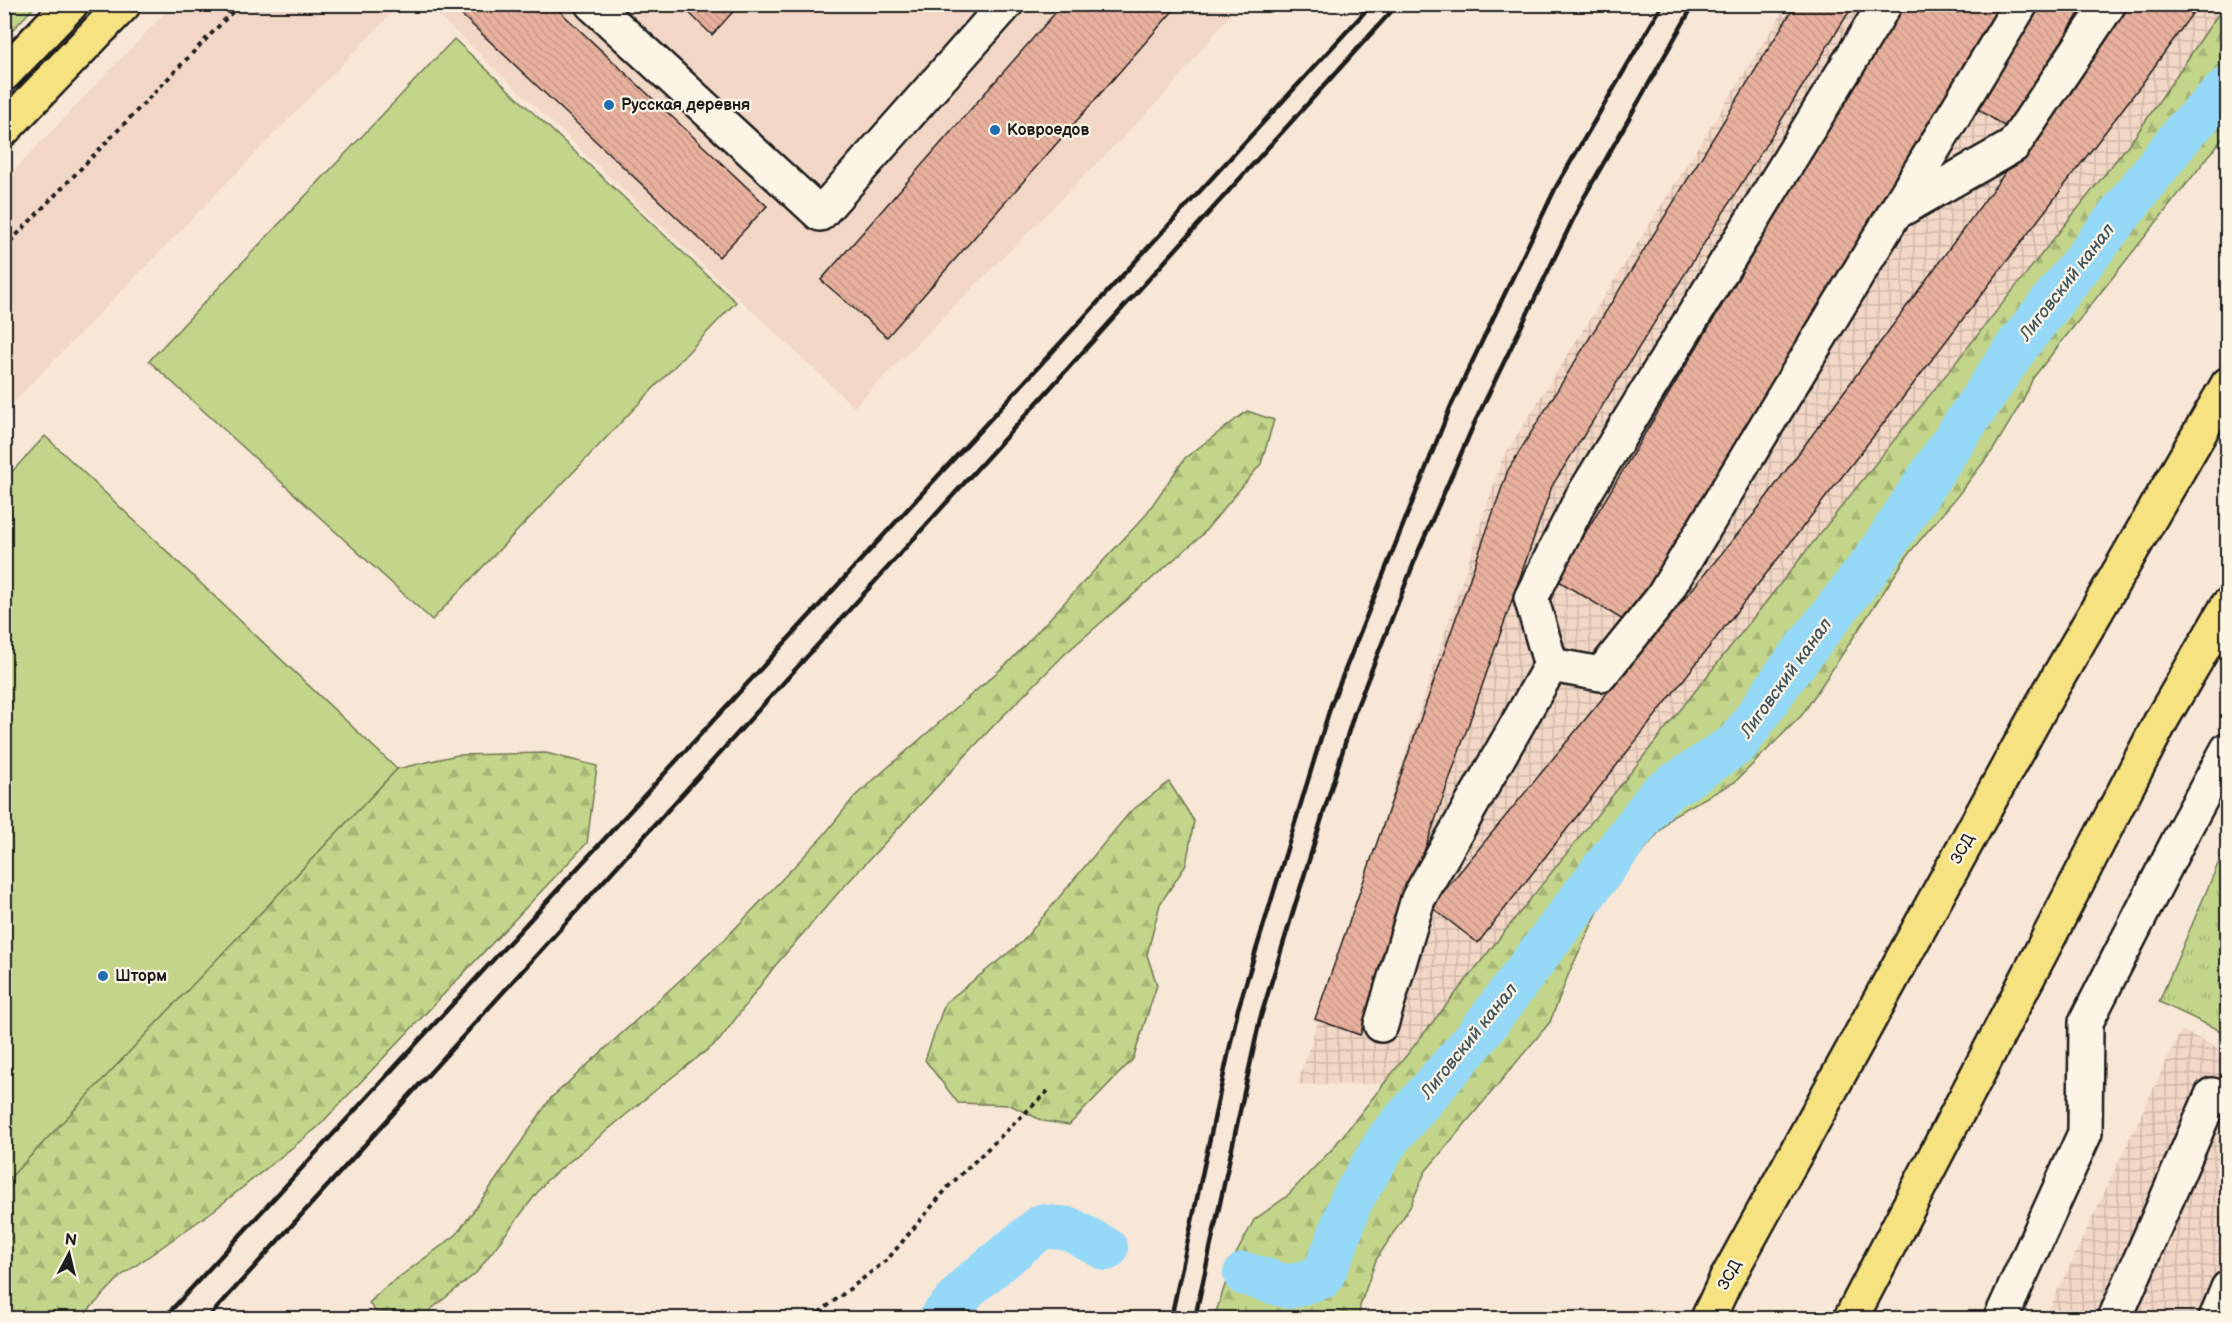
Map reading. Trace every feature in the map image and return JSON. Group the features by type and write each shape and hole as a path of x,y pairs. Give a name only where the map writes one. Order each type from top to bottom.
{"main road":[{"path":"4,74 71,4"},
{"path":"4,129 124,4"},
{"name":"ЗСД","path":"1708,1318 1725,1282 2042,705 2228,384"},
{"path":"1851,1318 2162,719 2228,605"}],"street":[{"path":"592,4 819,214 1006,4"},
{"path":"1381,1025 1418,899 1551,665 1531,598 1581,499 1885,4"},
{"path":"1551,665 1600,674 1662,598 2021,4"},
{"path":"1892,215 2013,146 2109,4"},
{"path":"2001,1318 2085,1132 2086,1022 2184,828 2228,749"},
{"path":"2115,1318 2212,1095"},
{"path":"2216,1318 2228,1288"}],"path":[{"path":"4,248 240,4"},
{"path":"812,1318 886,1260 949,1186 1050,1089"}],"shaded area":[{"path":"388,4 395,10 5,411 5,180 172,5"},
{"name":"Русская деревня","path":"427,5 1238,5 1165,95 854,407"},
{"path":"1787,5 2225,5 2136,135 1383,1084 1297,1085 1502,459"},
{"path":"2181,1030 2227,1052 2227,1318 2045,1318"}],"green space":[{"path":"2225,4 2228,5 2227,133 2033,378 2023,400 1993,450 1910,552 1802,715 1735,782 1672,816 1603,901 1569,973 1550,1022 1425,1172 1410,1207 1376,1260 1360,1306 1359,1318 1214,1318 1234,1258 1254,1220 1286,1197 1333,1148 2136,135"},
{"path":"4,5 36,5 5,38"},
{"path":"454,39 736,302 432,620 149,361"},
{"path":"1247,411 1274,420 1261,464 1201,536 1066,653 996,723 839,892 774,967 719,1041 546,1181 476,1273 425,1314 376,1312 369,1303 383,1289 456,1235 550,1099 725,939 824,835 855,796 1011,660 1144,517 1185,458"},
{"name":"Шторм","path":"45,436 397,769 5,1183 5,479"},
{"path":"546,753 597,766 587,843 318,1127 213,1211 121,1276 81,1318 5,1318 4,1183 397,769 457,755"},
{"path":"1169,782 1194,821 1186,865 1160,904 1147,955 1157,985 1133,1059 1069,1125 1043,1121 1010,1105 958,1103 925,1060 945,1003 1022,942 1130,812"},
{"path":"2227,843 2227,1034 2159,1002"}],"building":[{"name":"Русская деревня","path":"450,4 552,4 767,206 719,257"},
{"path":"680,4 740,4 712,35"},
{"path":"1063,4 1179,4 887,337 821,280"},
{"path":"1796,4 1854,4 1552,486 1360,1035 1315,1019 1508,470"},
{"path":"1903,4 2000,4 1628,623 1557,580"},
{"path":"2033,4 2085,4 2007,128 1970,104"},
{"path":"2129,4 2199,4 2144,81 1876,433 1478,943 1431,907 1754,514"}],"waterway":[{"name":"Лиговский канал","path":"1245,1274 1289,1287 1322,1277 1351,1201 1388,1139 1474,1040 1659,795 1738,743 1786,674 1876,558 2018,345 2185,131 2228,88"},
{"name":"Лиговский канал","path":"941,1318 970,1285 1042,1226 1069,1229 1106,1249"}],"railway":[{"path":"164,1318 1372,4"},
{"path":"208,1318 1398,4"},
{"path":"1171,1318 1238,1009 1331,705 1450,408 1556,187 1663,4"},
{"path":"1195,1318 1260,1019 1354,714 1419,550 1474,424 1582,201 1694,4"}],"place":[{"name":"Русская деревня","path":"609,105"},
{"name":"Ковроедов","path":"995,130"},
{"name":"Шторм","path":"103,976"}]}
